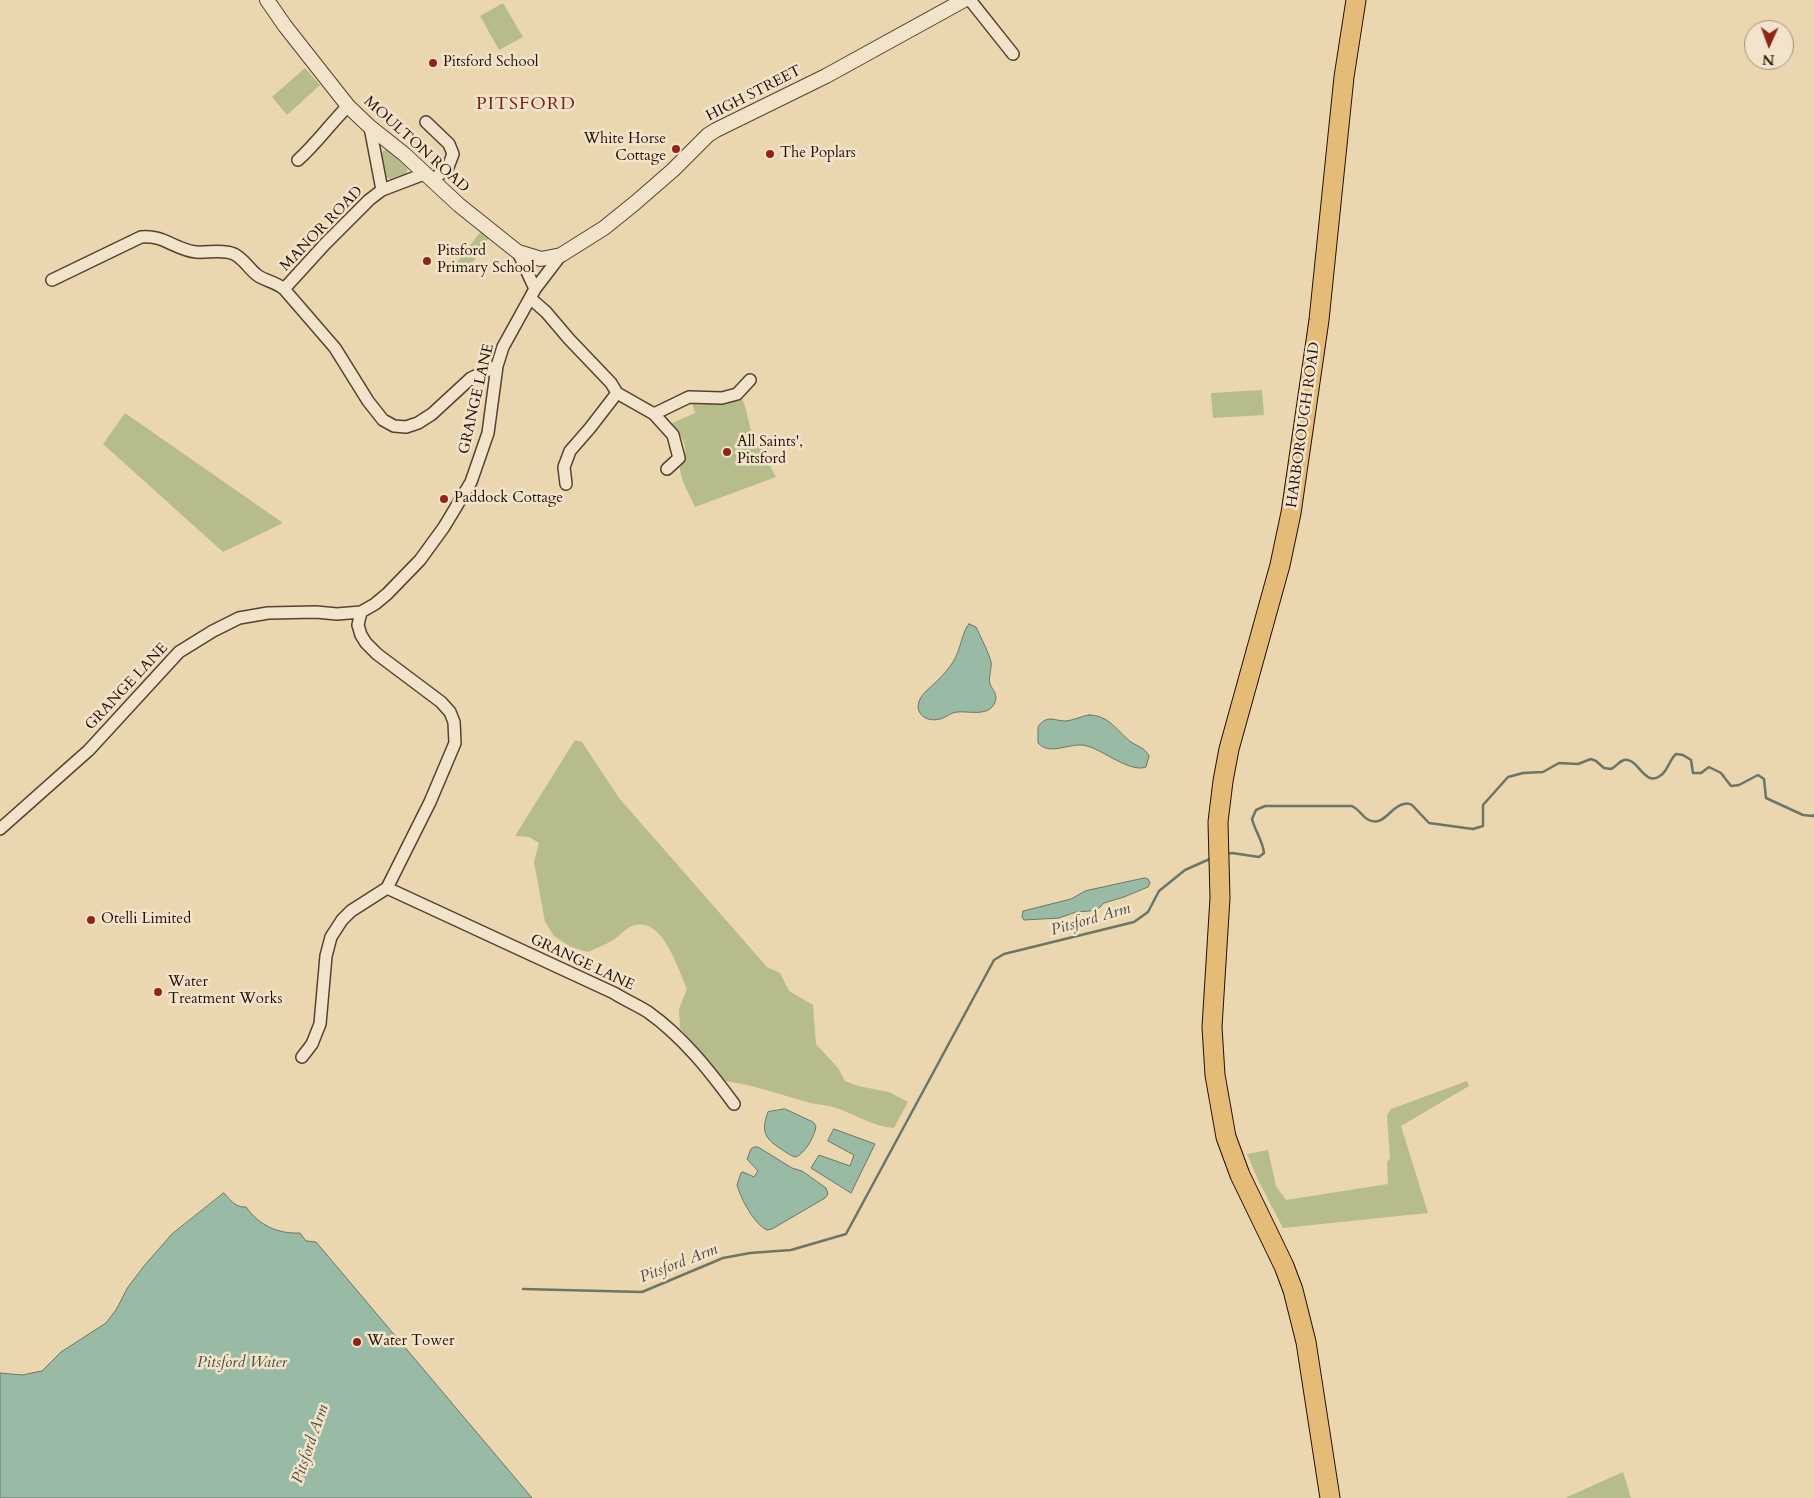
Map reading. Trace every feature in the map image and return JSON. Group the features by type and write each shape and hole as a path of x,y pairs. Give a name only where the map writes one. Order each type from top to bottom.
{"highway":[{"name":"HARBOROUGH ROAD","path":"1330,1498 1306,1342 1293,1290 1284,1266 1240,1175 1226,1137 1215,1075 1212,1027 1220,884 1218,843 1220,804 1228,749 1280,565 1292,513 1320,320 1344,77 1356,0"}],"street":[{"name":"MOULTON ROAD","path":"267,0 348,106 459,205 518,252 541,258 561,255 578,246"},
{"name":"HIGH STREET","path":"578,246 635,203 708,135 826,76 964,0"},
{"path":"970,0 1013,54"},
{"path":"298,160 307,153 331,122 348,106"},
{"path":"426,122 449,144 453,154 448,167 428,177"},
{"name":"MANOR ROAD","path":"370,127 382,190"},
{"name":"MANOR ROAD","path":"428,177 382,190 369,200 284,289 335,348 383,420 394,426 406,427 418,423 432,414 471,378 497,366"},
{"path":"52,280 129,242 148,236 166,240 186,250 232,253 239,257 261,278 274,282 284,289"},
{"path":"518,252 532,294 569,340 611,382 617,393 654,414 673,435 679,458 667,469"},
{"name":"GRANGE LANE","path":"0,829 89,750 179,652 213,631 240,618 268,613 316,612 338,614 361,612 387,594 420,560 444,527 471,482 488,433 497,366 503,347 532,294 561,255"},
{"path":"654,414 689,397 722,398 737,394 750,380"},
{"path":"566,484 564,467 570,450 617,393"},
{"path":"302,1057 312,1044 320,1024 326,956 331,937 342,920 351,911 387,888 447,764 455,743 456,733 450,712 441,702 377,654 366,643 358,625 361,612"},
{"name":"GRANGE LANE","path":"387,888 614,994 646,1011 700,1059 734,1104"}],"shaded area":[{"path":"503,3 523,37 499,50 480,16"},
{"path":"305,68 320,85 287,115 272,97"},
{"path":"388,149 408,167 406,175 393,180 386,177 381,154"},
{"path":"482,230 490,236 465,274 454,266"},
{"path":"1262,390 1264,415 1213,418 1211,393"},
{"path":"741,396 751,431 776,477 695,507 680,470 680,464 685,454 685,444 678,433 668,425 695,413 692,402"},
{"path":"125,413 283,523 223,552 103,444"},
{"path":"575,740 582,742 619,798 767,967 780,973 789,991 813,1005 816,1044 838,1068 845,1081 858,1086 889,1092 908,1102 894,1128 879,1125 830,1106 810,1103 756,1087 725,1081 680,1028 679,1009 687,989 673,955 659,934 650,927 640,925 628,928 613,940 588,952 571,947 554,936 545,922 534,862 539,843 529,837 515,836"},
{"path":"1467,1081 1469,1086 1401,1126 1428,1213 1283,1228 1247,1154 1268,1150 1276,1186 1286,1200 1388,1184 1387,1162 1390,1158 1387,1115 1391,1109"},
{"path":"1623,1472 1631,1498 1565,1498"}],"water":[{"path":"969,624 976,627 990,660 990,684 996,695 995,702 989,710 955,712 936,720 925,718 920,713 919,702 923,694 943,675 953,662"},
{"path":"1089,715 1102,718 1112,724 1131,742 1146,751 1149,756 1146,767 1132,767 1087,746 1074,745 1049,749 1038,743 1038,727 1044,721 1050,719 1067,721"},
{"path":"1145,878 1150,883 1148,887 1104,903 1099,908 1090,911 1076,912 1059,918 1024,920 1022,917 1023,911 1071,899 1085,891"},
{"path":"785,1109 813,1122 816,1126 809,1144 796,1157 775,1145 766,1134 765,1124 768,1112"},
{"path":"834,1129 875,1144 851,1193 811,1168 819,1155 850,1166 854,1155 828,1141"},
{"path":"755,1147 792,1168 802,1171 826,1188 828,1194 825,1198 772,1229 767,1230 762,1227 749,1210 737,1185 741,1173 743,1172 754,1177 758,1171 747,1159 751,1149"},
{"name":"Pitsford Water","path":"224,1193 234,1203 246,1207 257,1219 269,1227 284,1232 300,1233 306,1241 316,1242 532,1498 0,1498 0,1373 22,1375 42,1371 61,1352 106,1323 116,1310 128,1287 172,1234"}],"waterway":[{"name":"Pitsford Arm","path":"1227,854 1259,857 1264,853 1252,819 1256,810 1265,806 1352,806 1367,819 1378,821 1399,805 1407,804 1412,805 1429,823 1473,829 1483,826 1483,805 1508,777 1523,773 1543,772 1559,763 1578,764 1591,759 1604,768 1611,769 1622,761 1629,760 1645,775 1654,778 1663,774 1676,754 1683,755 1691,760 1693,773 1701,773 1709,767 1721,773 1731,786 1739,785 1758,775 1764,779 1766,798 1803,815 1814,815"},
{"name":"Pitsford Arm","path":"523,1289 642,1292 723,1258 750,1253 791,1250 846,1234 994,960 1004,954 1134,922 1148,912 1159,891 1185,870 1212,858"}],"place":[{"name":"Pitsford School","path":"433,63"},
{"name":"White Horse Cottage","path":"676,149"},
{"name":"The Poplars","path":"770,154"},
{"name":"Pitsford Primary School","path":"427,261"},
{"name":"All Saints', Pitsford","path":"727,452"},
{"name":"Paddock Cottage","path":"444,499"},
{"name":"Otelli Limited","path":"91,920"},
{"name":"Water Treatment Works","path":"158,992"},
{"name":"Water Tower","path":"357,1342"}],"district":[{"name":"PITSFORD","path":"526,105"}]}
